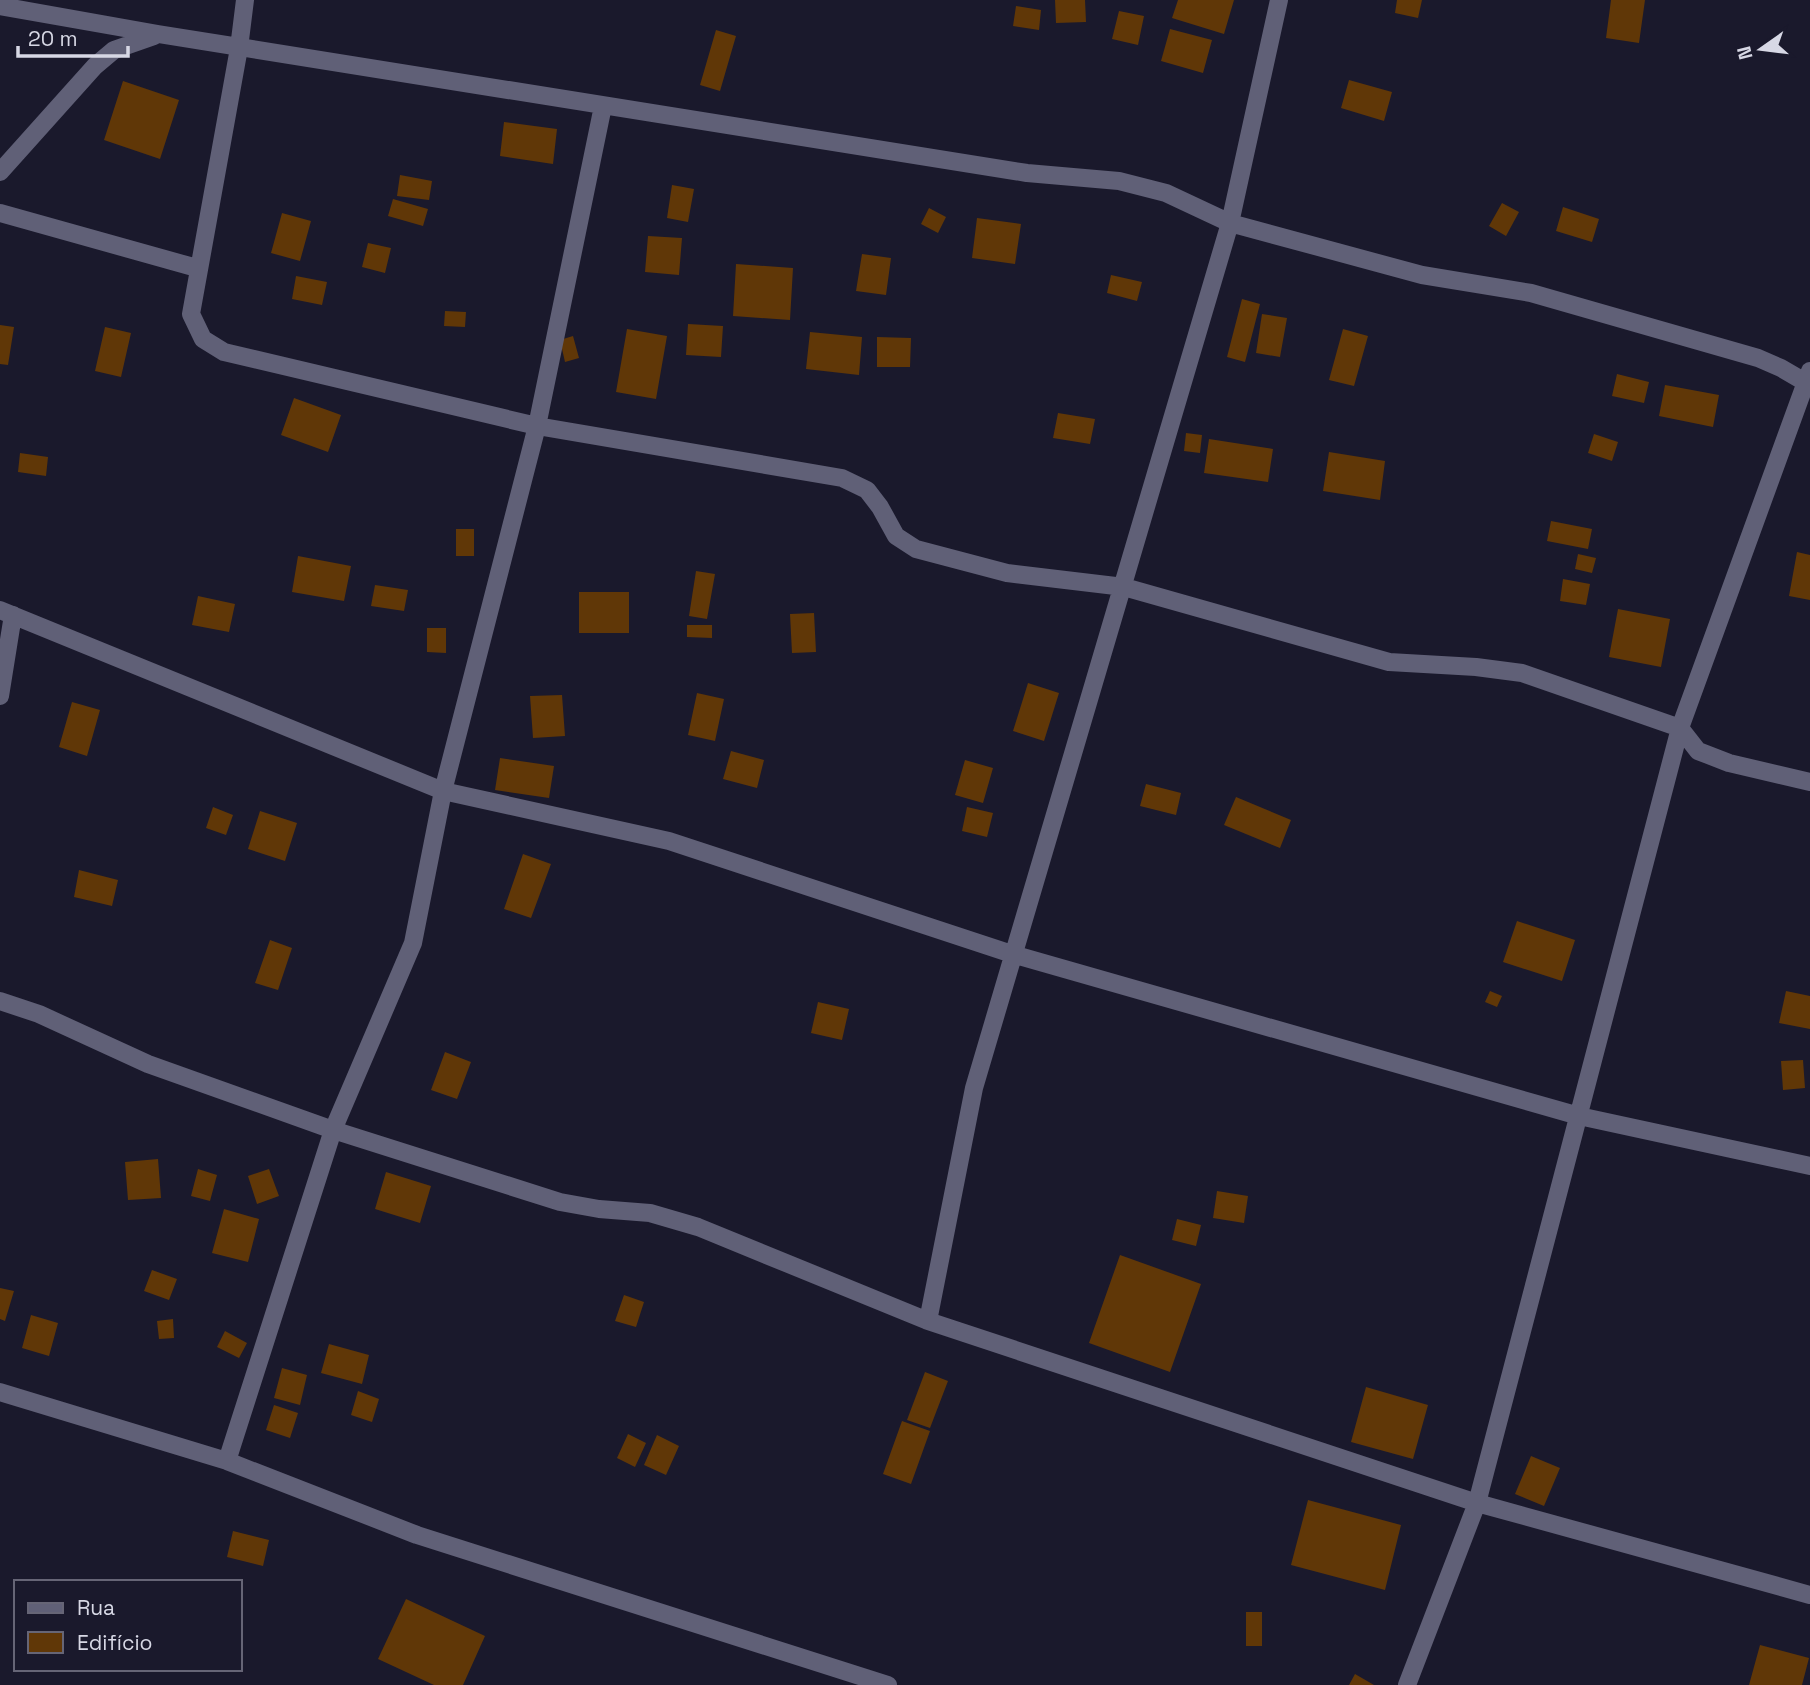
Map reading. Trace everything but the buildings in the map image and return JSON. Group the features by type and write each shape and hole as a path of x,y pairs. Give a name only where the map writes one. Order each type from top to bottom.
{"street":[{"path":"245,0 239,48 197,268 191,314 203,339 224,352 537,426 842,478 867,490 880,507 895,536 916,549 1007,573 1124,587 1389,662 1476,667 1522,673 1680,728 1698,751 1730,763 1810,782"},
{"path":"928,1321 974,1088 1230,223 1279,0"},
{"path":"0,6 239,48 1027,173 1119,180 1166,193 1230,223 1422,275 1531,293 1591,309 1758,358 1809,380 1680,728 1477,1503 1407,1685"},
{"path":"0,172 95,66 114,50 158,34"},
{"path":"228,1461 333,1130 412,943 443,791 537,426 603,106"},
{"path":"0,214 197,268"},
{"path":"0,696 7,612 443,791 668,841 1012,954 1579,1116 1810,1166"},
{"path":"0,1001 51,1019 148,1065 333,1130 560,1202 599,1209 650,1213 698,1227 928,1321 1477,1503 1810,1595"},
{"path":"0,1392 228,1461 417,1535 888,1685"}]}
